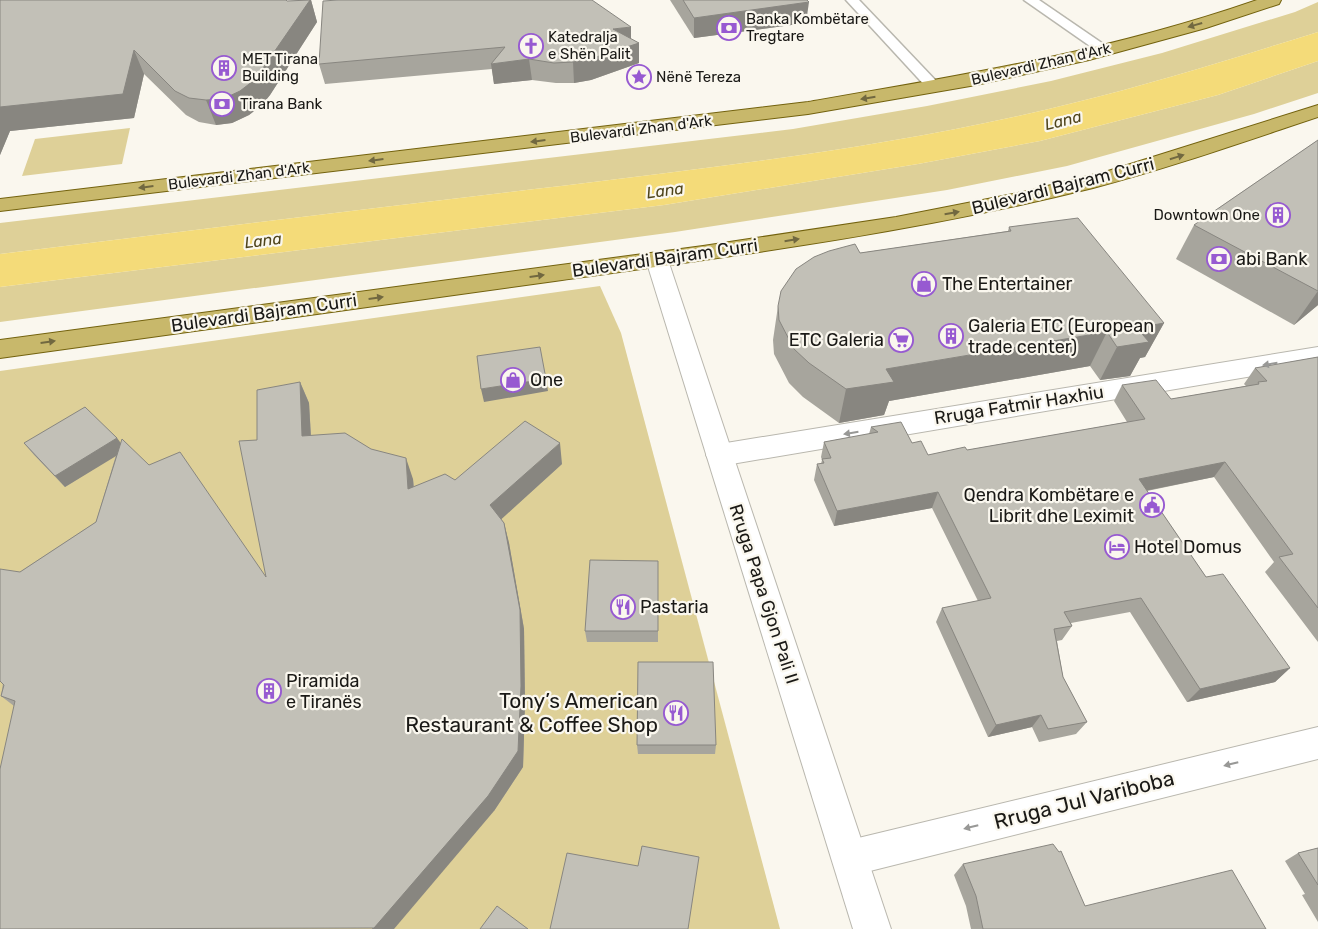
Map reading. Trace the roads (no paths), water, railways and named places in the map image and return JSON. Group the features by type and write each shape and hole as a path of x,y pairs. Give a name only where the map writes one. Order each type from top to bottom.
{"main road":[{"name":"Bulevardi Zhan d'Ark","path":"0,204 719,120 934,87 1035,67 1105,50 1204,23 1273,0"},
{"name":"Bulevardi Bajram Curri","path":"0,349 657,260 823,236 967,211 1026,198 1152,165 1318,111"}],"street":[{"name":"Rruga Papa Gjon Pali II","path":"657,260 872,929"},
{"name":"Rruga Fatmir Haxhiu","path":"720,455 1318,356"},
{"name":"Rruga Jul Variboba","path":"850,858 1318,743"}],"lane":[{"path":"852,0 934,87"},
{"path":"1030,0 1105,50"}],"water":[{"name":"Lana","path":"1318,32 1318,61 1218,95 1040,141 918,164 664,205 0,287 0,254 690,170 882,142 1010,118 1073,103 1196,69"}],"place":[{"name":"Banka Kombëtare Tregtare","path":"729,28"},
{"name":"Katedralja e Shën Palit","path":"531,46"},
{"name":"MET Tirana Building","path":"224,68"},
{"name":"Nënë Tereza","path":"639,77"},
{"name":"Tirana Bank","path":"222,104"},
{"name":"Downtown One","path":"1278,215"},
{"name":"abi Bank","path":"1219,259"},
{"name":"The Entertainer","path":"924,284"},
{"name":"Galeria ETC (European trade center)","path":"951,336"},
{"name":"ETC Galeria","path":"901,340"},
{"name":"One","path":"513,380"},
{"name":"Qendra Kombëtare e Librit dhe Leximit","path":"1152,505"},
{"name":"Hotel Domus","path":"1117,547"},
{"name":"Pastaria","path":"623,607"},
{"name":"Piramida e Tiranës","path":"269,691"},
{"name":"Tony’s American Restaurant & Coffee Shop","path":"676,713"}]}
